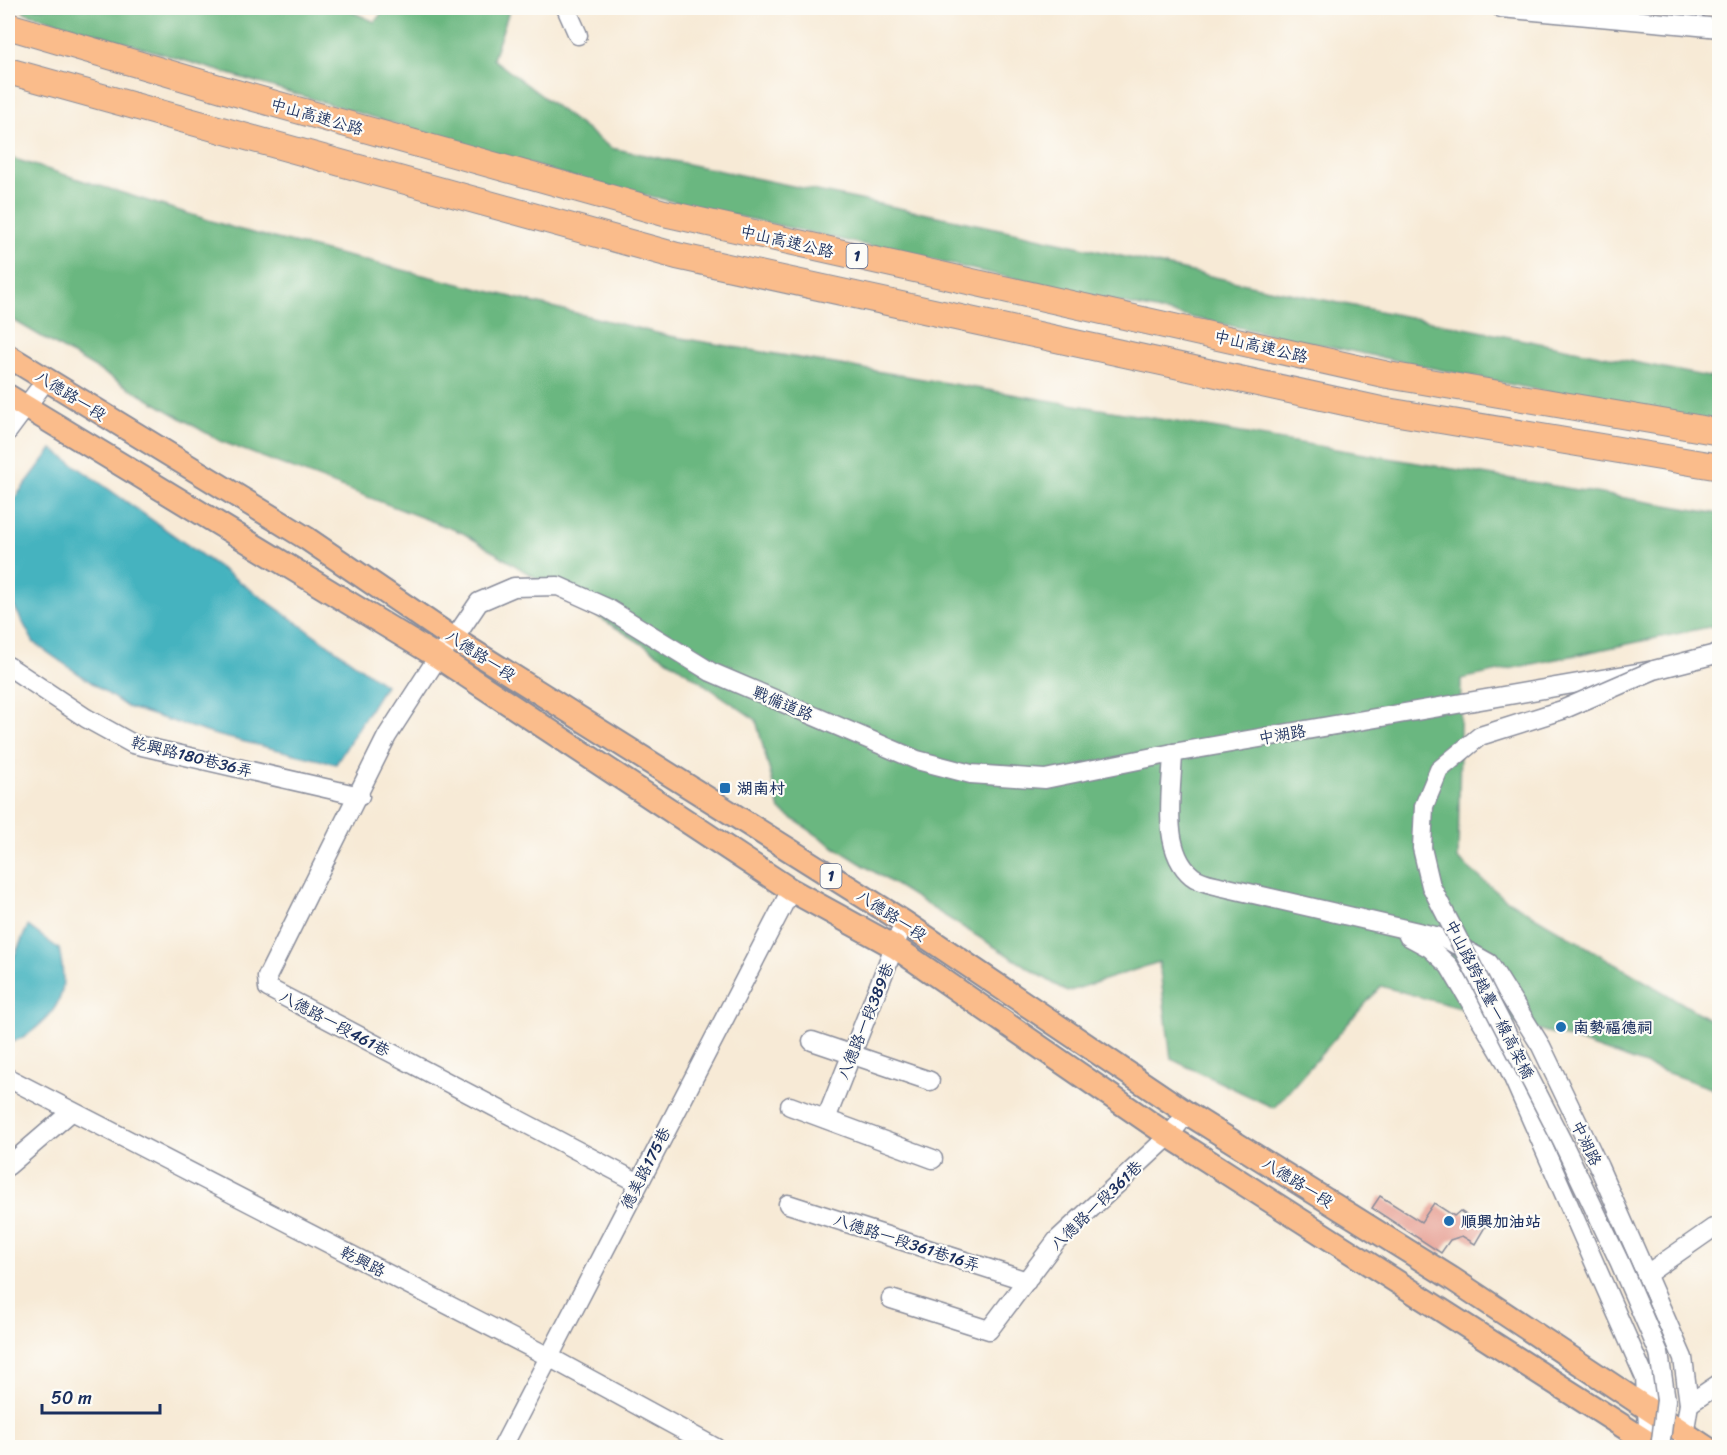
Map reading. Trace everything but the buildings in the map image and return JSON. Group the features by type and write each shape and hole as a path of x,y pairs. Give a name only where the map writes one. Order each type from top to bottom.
{"highway":[{"name":"中山高速公路","path":"8,26 229,92 664,213 1388,375 1719,432"},
{"name":"1","path":"8,71 676,256 1381,410 1719,467"}],"main road":[{"name":"八德路一段","path":"8,356 306,538 454,639 904,922 1187,1113 1451,1278 1647,1408 1684,1440 1707,1448"},
{"name":"八德路一段","path":"17,402 438,657 791,890 895,947 1168,1136 1653,1446"}],"street":[{"path":"566,8 578,35"},
{"path":"1501,8 1719,28"},
{"path":"8,431 17,402 46,380"},
{"name":"戰備道路","path":"438,657 454,639 479,602 514,587 558,586 607,609 711,672 917,760 971,774 1045,779 1173,753"},
{"name":"中湖路","path":"1684,1440 1689,1404 1683,1358 1601,1172 1542,1051 1489,963 1444,938 1390,927 1193,878 1178,859 1173,836 1173,753 1654,670 1719,653"},
{"name":"八德路一段461巷","path":"438,657 387,736 360,796 267,976 268,988 637,1182"},
{"name":"乾興路180巷36弄","path":"8,666 86,718 133,744 360,796"},
{"name":"中山路跨越臺一線高架橋","path":"1653,1446 1666,1400 1659,1353 1620,1263 1562,1141 1431,886 1422,848 1424,806 1439,770 1480,736 1562,710 1654,670"},
{"name":"德美路175巷","path":"502,1448 637,1182 791,890"},
{"name":"八德路一段389巷","path":"826,1119 904,922"},
{"name":"中湖路","path":"1390,927 1430,948 1449,966 1508,1067 1645,1378 1653,1446"},
{"path":"812,1041 930,1081"},
{"path":"1508,1067 1542,1051"},
{"name":"乾興路","path":"8,1078 549,1357 716,1448"},
{"path":"790,1106 933,1159"},
{"path":"8,1167 71,1112"},
{"name":"八德路一段361巷","path":"891,1299 989,1330 1057,1239 1168,1136 1187,1113"},
{"path":"1558,1180 1601,1172"},
{"name":"八德路一段361巷16弄","path":"788,1204 1027,1281"},
{"path":"1647,1275 1713,1228"},
{"path":"1689,1404 1719,1383"}],"green space":[{"path":"24,8 343,8 375,22 385,8 510,8 493,59 611,148 1014,232 1259,287 1719,379 1719,428 1103,299 592,183 23,12"},
{"path":"8,157 237,229 669,336 1719,514 1719,625 1461,679 1458,859 1504,898 1719,1025 1719,1091 1572,1039 1381,986 1274,1108 1171,1059 1159,962 1067,992 836,848 780,810 756,720 673,663 463,533 220,441 8,317"}],"water":[{"path":"52,449 385,685 336,764 216,735 127,707 34,643 8,595 8,507"},
{"path":"28,926 59,949 63,983 58,1002 46,1019 33,1031 8,1043 8,970"}],"place":[{"name":"湖南村","path":"725,788"},
{"name":"南勢福德祠","path":"1561,1027"},
{"name":"順興加油站","path":"1449,1221"}]}
